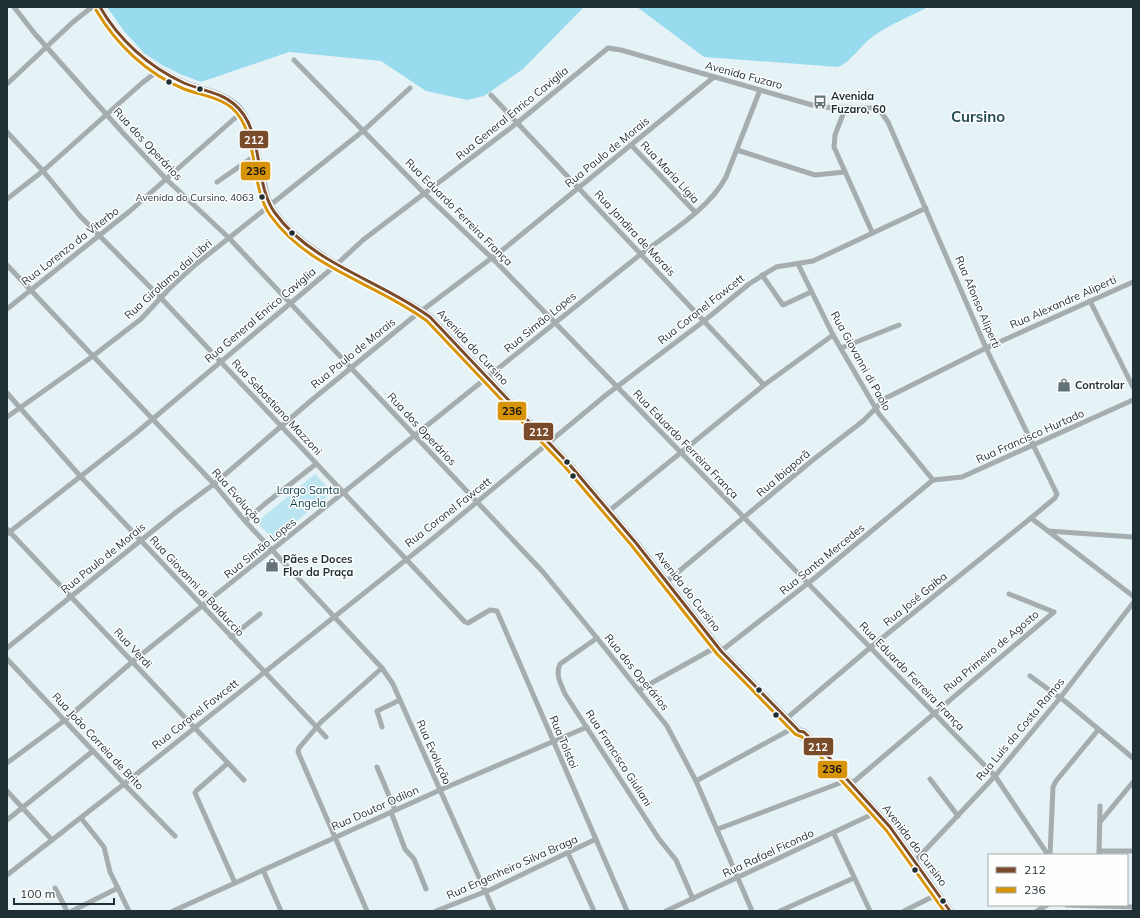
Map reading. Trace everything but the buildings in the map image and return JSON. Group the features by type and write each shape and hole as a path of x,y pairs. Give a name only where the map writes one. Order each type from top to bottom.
{"main road":[{"name":"Avenida do Cursino","path":"100,7 110,22 140,56 159,70 185,83 215,94 236,104 248,123 270,204 283,223 336,265 422,311 548,444 569,464 609,511 720,649 787,718 797,729 800,735 840,775 848,780 878,812 950,911"}],"street":[{"name":"Rua dos Operários","path":"14,7 27,25 48,47 68,72 166,179 229,238 476,503 543,572 597,638 667,726 696,781 718,829 752,911"},
{"path":"7,84 73,22 92,7"},
{"name":"Avenida Fuzaro","path":"601,54 608,48 615,48 812,105 845,109 879,109 883,114"},
{"name":"Rua General Enrico Caviglia","path":"8,532 81,477 152,419 336,265 363,240 518,123 601,54"},
{"name":"Rua Eduardo Ferreira França","path":"294,60 424,193 491,258 681,454 808,582 995,776 1048,854"},
{"path":"8,197 43,171 159,70"},
{"name":"Rua Paulo de Morais","path":"7,648 141,540 214,484 280,426 351,368 632,146 714,77"},
{"name":"Rua Girolamo dai Libri","path":"7,417 93,356 149,312 160,297 195,265 363,131 410,88"},
{"name":"Rua Simão Lopes","path":"7,763 65,720 132,662 641,254 707,203 720,189 760,90"},
{"name":"Rua Jandira de Morais","path":"491,95 764,385"},
{"path":"845,109 835,135 834,147 872,232"},
{"name":"Rua Afonso Aliperti","path":"883,114 926,208 986,348 1033,446 1057,491 1056,496"},
{"name":"Rua Lorenzo da Viterbo","path":"7,309 101,236 235,118"},
{"name":"Rua Sebastiano Mazzoni","path":"7,132 43,171 73,208 160,297 405,559 465,622 468,623"},
{"name":"Rua Maria Lígia","path":"632,146 694,212"},
{"path":"737,150 815,175 845,172"},
{"path":"217,182 256,155"},
{"name":"Rua Coronel Fawcett","path":"7,875 264,673 476,503 617,387 762,275 776,267 813,261 839,250 872,232 926,208"},
{"name":"Rua Giovanni di Paolo","path":"798,264 833,335 876,409 886,424 933,480"},
{"name":"Rua Evolução","path":"7,265 214,484 245,521 382,668 393,684 494,911"},
{"path":"762,275 784,305 811,292"},
{"name":"Rua Alexandre Aliperti","path":"876,409 892,395 986,348 1133,282"},
{"path":"1090,301 1133,387"},
{"path":"841,348 899,325"},
{"path":"609,511 764,385 833,335"},
{"name":"Rua Giovanni di Balduccio","path":"7,393 81,477 264,673 326,737"},
{"name":"Rua Francisco Hurtado","path":"933,480 962,477 1133,400"},
{"name":"Rua Ibiaporã","path":"666,582 876,409"},
{"path":"245,521 316,464"},
{"name":"Rua Santa Mercedes","path":"639,690 720,649 808,582 933,480"},
{"name":"Rua José Gaiba","path":"787,718 871,647 1031,518 1056,496"},
{"path":"1031,518 1133,596"},
{"path":"1047,531 1133,537"},
{"name":"Rua Verdi","path":"8,532 244,780"},
{"name":"Rua Primeiro de Agosto","path":"848,780 934,712 1054,612 1009,594"},
{"name":"Rua Luis da Costa Ramos","path":"915,861 995,776 1060,698 1133,603"},
{"name":"Rua Tolstoi","path":"468,623 490,610 496,611 627,911"},
{"path":"232,638 260,614"},
{"name":"Rua Francisco Giuliani","path":"597,638 565,660 558,669 560,681 565,694 659,839 676,860 693,899"},
{"name":"Rua João Correia de Brito","path":"7,659 174,836"},
{"path":"367,911 298,752 299,748 316,728 382,668"},
{"path":"1030,676 1060,698 1133,758"},
{"path":"382,727 377,711 400,700"},
{"name":"Rua Doutor Odilon","path":"173,911 334,837 587,727"},
{"path":"696,781 797,729"},
{"path":"1049,854 1053,787 1056,781 1098,730"},
{"path":"7,820 93,751"},
{"path":"228,763 196,791 195,794 235,883"},
{"path":"377,767 405,849 414,859 426,889"},
{"path":"930,779 958,816"},
{"path":"718,829 848,780"},
{"path":"1100,822 1133,782"},
{"path":"7,791 52,840"},
{"path":"1100,806 1099,853 1133,851"},
{"name":"Rua Rafael Ficondo","path":"666,911 834,834 878,812"},
{"path":"81,818 104,847 110,872 129,911"},
{"path":"834,834 870,911"},
{"name":"Rua Engenheiro Silva Braga","path":"436,911 485,892 596,840"},
{"path":"568,853 594,911"},
{"path":"263,870 280,911"},
{"path":"780,911 854,878"},
{"path":"55,888 67,911"},
{"path":"72,911 118,888"},
{"path":"904,911 938,894"},
{"path":"1037,911 1046,906"},
{"path":"1082,906 1133,907"}],"green space":[{"name":"Largo Santa Ângela","path":"315,474 332,492 274,540 257,522"}],"shaded area":[{"path":"107,7 584,7 523,69 484,96 467,100 426,91 381,61 289,52 201,82 162,65 144,53 124,31"},
{"path":"637,7 928,7 878,33 851,58 838,67 704,57"}],"transit line":[{"name":"212","path":"100,7 116,31 147,61 184,83 216,94 234,104 244,115 250,127 255,142 268,201 275,213 291,231 308,246 348,271 411,304 430,317 569,464 636,543 721,651 799,731 804,732 843,772 844,776 890,827 950,911"},
{"name":"236","path":"96,10 104,23 123,46 134,57 157,75 170,83 221,101 232,108 241,119 247,131 263,203 270,215 286,234 303,249 323,262 386,296 427,321 565,467 632,546 717,654 795,734 802,737 838,775 886,830 944,911"}],"place":[{"name":"Avenida Fuzaro, 60","path":"820,102"},
{"name":"Avenida do Cursino, 4063","path":"262,197"},
{"name":"Controlar","path":"1064,385"},
{"name":"Pães e Doces Flor da Praça","path":"272,565"}],"district":[{"name":"Cursino","path":"978,116"}]}
